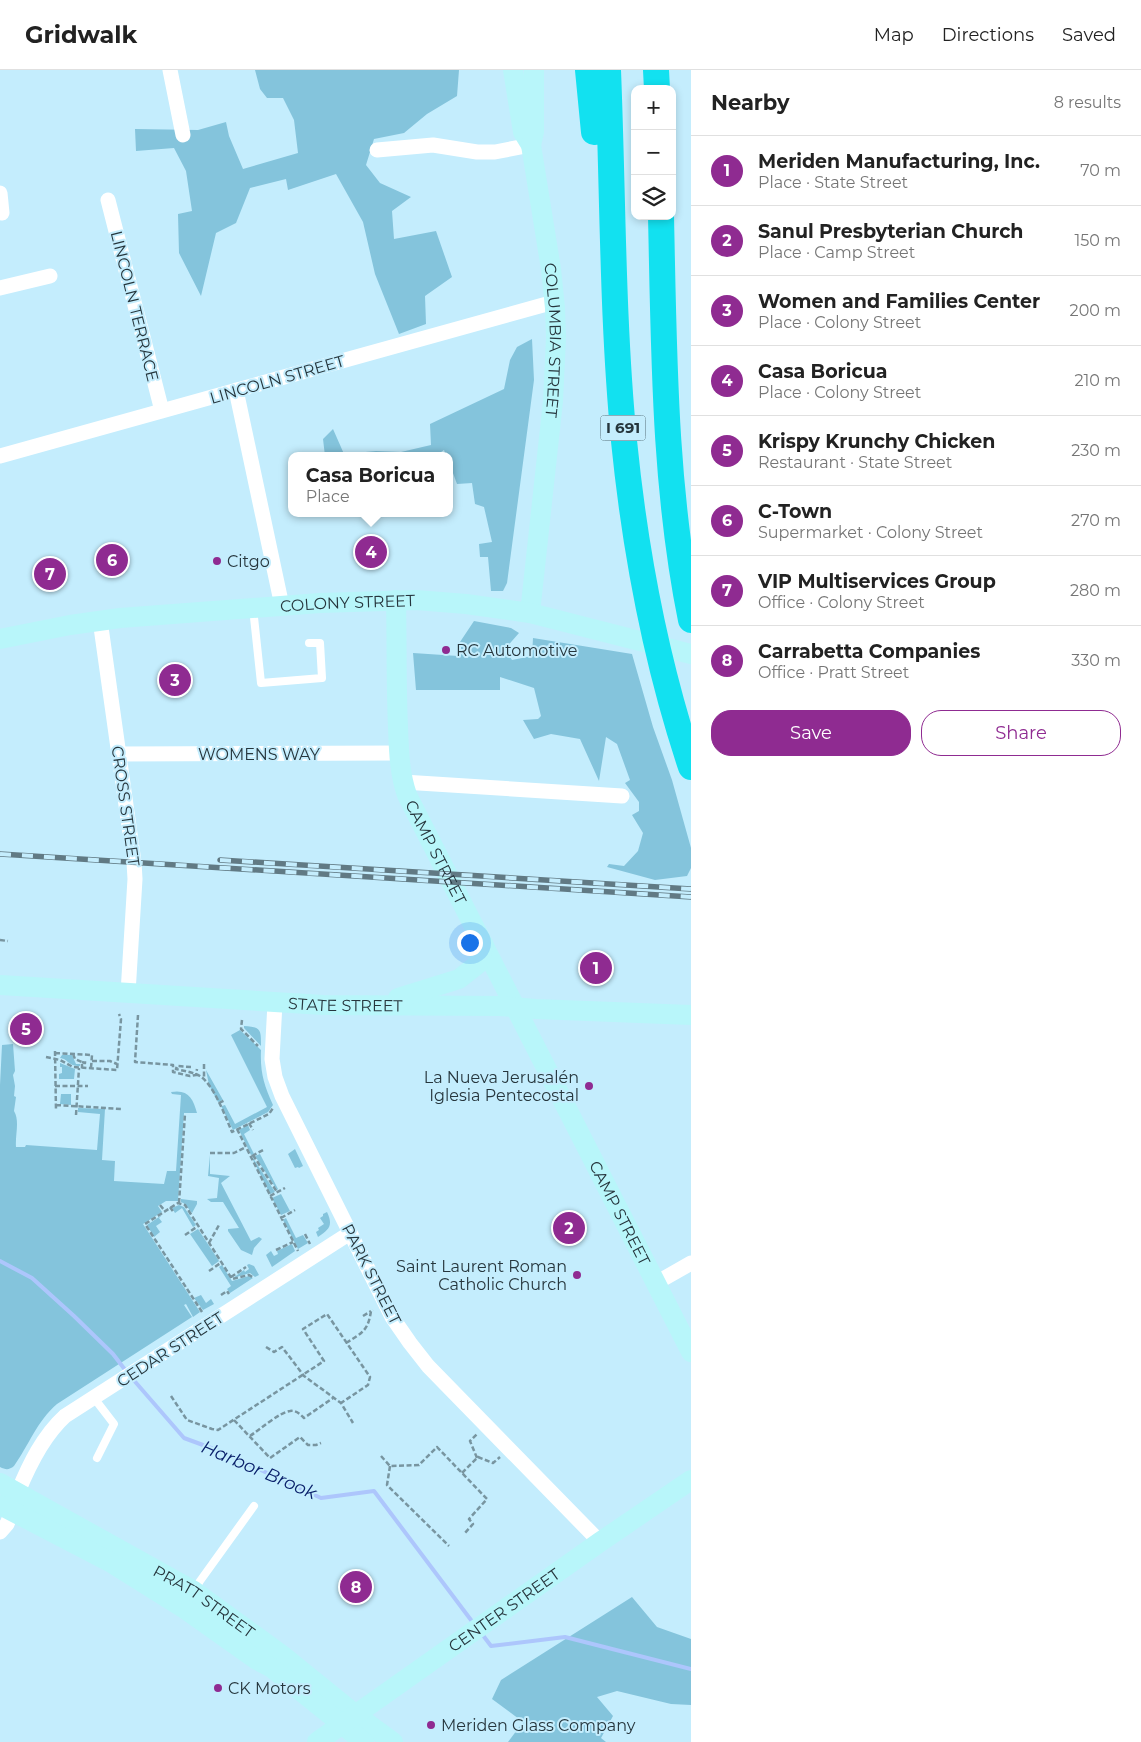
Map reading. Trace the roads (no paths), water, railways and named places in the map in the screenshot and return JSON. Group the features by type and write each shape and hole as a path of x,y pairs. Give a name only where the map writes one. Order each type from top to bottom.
{"highway":[{"path":"588,70 601,220 604,232 615,255"},
{"name":"I 691","path":"608,70 618,354 624,439 632,508 648,600 670,695 691,767"},
{"path":"656,70 657,85"},
{"name":"I 691","path":"661,220 663,331 670,466 677,538 690,615"},
{"path":"670,466 685,505 691,537"}],"street":[{"path":"170,70 183,136"},
{"name":"COLUMBIA STREET","path":"513,70 523,132 531,145 547,243 554,302 556,359 530,613"},
{"path":"377,150 433,146 477,152 495,152 531,145 534,132 534,70"},
{"path":"0,193 2,213"},
{"name":"LINCOLN TERRACE","path":"108,200 162,411"},
{"path":"0,288 50,276"},
{"name":"LINCOLN STREET","path":"0,456 554,302"},
{"path":"236,390 282,606"},
{"name":"COLONY STREET","path":"0,639 100,620 282,606 396,600 441,601 530,613 691,654"},
{"name":"CAMP STREET","path":"396,600 396,692 399,753 403,782 407,794 691,1352"},
{"name":"CROSS STREET","path":"100,620 134,862 135,880 128,993"},
{"name":"WOMENS WAY","path":"119,754 399,753"},
{"path":"403,782 622,796"},
{"path":"373,1006 459,979 478,964 484,945"},
{"name":"STATE STREET","path":"0,985 275,1003 373,1006 454,1004 690,1016"},
{"name":"PARK STREET","path":"275,1003 272,1059 275,1077 282,1096 392,1317 428,1366 600,1542"},
{"name":"CEDAR STREET","path":"18,1492 44,1440 52,1428 65,1416 350,1233"},
{"path":"656,1283 691,1264"},
{"name":"CENTER STREET","path":"318,1742 600,1542 691,1480"},
{"name":"PRATT STREET","path":"0,1483 194,1591 282,1655 349,1720 364,1742"},
{"path":"0,1532 7,1524 6,1509 18,1492"},
{"name":"PRATT STREET","path":"6,1509 110,1562 185,1609 257,1660 349,1720 393,1742"}],"lane":[{"path":"253,608 260,647 261,683 322,678 320,643 309,643"},
{"path":"94,1398 114,1424 97,1458"},
{"path":"194,1591 254,1506"}],"waterway":[{"name":"Harbor Brook","path":"0,1261 32,1278 113,1354 126,1371"},
{"name":"Harbor Brook","path":"131,1377 184,1438 222,1452 321,1498 374,1491 474,1624"},
{"name":"Harbor Brook","path":"482,1634 491,1646 565,1637 691,1669"}],"railway":[{"path":"0,854 691,897"},
{"path":"220,860 691,889"}],"place":[{"name":"Casa Boricua","path":"371,552"},
{"name":"C-Town","path":"112,560"},
{"name":"Citgo","path":"217,561"},
{"name":"VIP Multiservices Group","path":"50,574"},
{"name":"RC Automotive","path":"446,650"},
{"name":"Women and Families Center","path":"175,680"},
{"name":"Meriden Manufacturing, Inc.","path":"596,968"},
{"name":"Krispy Krunchy Chicken","path":"26,1029"},
{"name":"La Nueva Jerusalén Iglesia Pentecostal","path":"589,1086"},
{"name":"Sanul Presbyterian Church","path":"569,1228"},
{"name":"Saint Laurent Roman Catholic Church","path":"577,1275"},
{"name":"Carrabetta Companies","path":"356,1587"},
{"name":"CK Motors","path":"218,1688"},
{"name":"Meriden Glass Company","path":"431,1725"}]}
